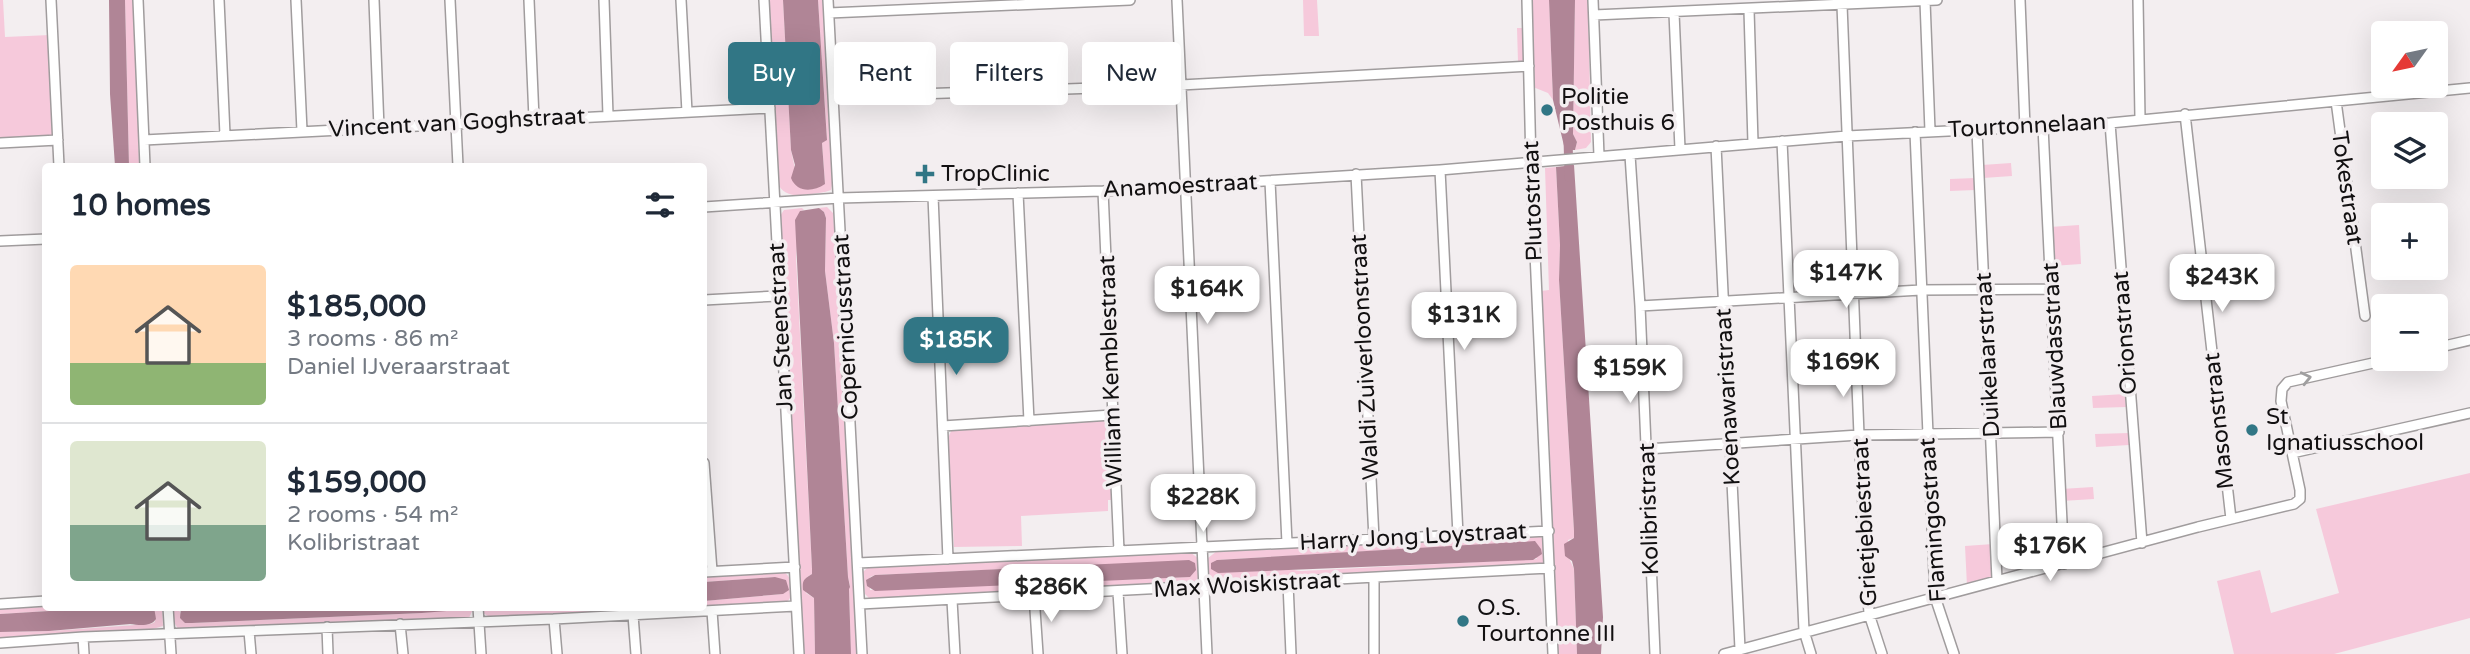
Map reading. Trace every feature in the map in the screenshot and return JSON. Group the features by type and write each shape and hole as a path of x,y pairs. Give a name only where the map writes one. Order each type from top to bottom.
{"street":[{"path":"51,0 59,163"},
{"path":"138,0 145,163"},
{"path":"219,0 225,135"},
{"path":"296,0 302,131"},
{"path":"374,0 379,128"},
{"path":"450,0 458,163"},
{"path":"529,0 534,119"},
{"path":"604,0 608,116"},
{"path":"681,0 687,112"},
{"name":"Jan Steenstraat","path":"764,0 799,654"},
{"name":"Copernicusstraat","path":"828,0 862,654"},
{"path":"829,13 1130,0"},
{"path":"1177,0 1179,42"},
{"name":"Plutostraat","path":"1527,0 1531,164 1553,654"},
{"path":"1593,0 1598,156"},
{"path":"1594,15 1937,0"},
{"path":"2020,0 2025,128"},
{"path":"2138,0 2140,118"},
{"path":"1925,1 1930,131"},
{"name":"Grietjebiestraat","path":"1842,5 1869,614 1882,654"},
{"path":"1749,10 1754,143"},
{"path":"1674,12 1681,149"},
{"path":"1208,654 1181,85 1529,66"},
{"path":"833,97 1082,88"},
{"name":"Tourtonnelaan","path":"1584,157 1847,136 2110,123 2470,88"},
{"name":"Tokestraat","path":"2336,101 2365,316"},
{"name":"Vincent van Goghstraat","path":"144,140 770,108"},
{"name":"Masonstraat","path":"2185,114 2231,519"},
{"name":"Orionstraat","path":"2110,123 2142,543"},
{"name":"Blauwdasstraat","path":"2043,127 2064,564"},
{"name":"Duikelaarstraat","path":"1977,131 1997,580"},
{"name":"Flamingostraat","path":"1915,132 1935,597 1954,654"},
{"path":"0,143 58,140"},
{"path":"1782,141 1804,631 1811,654"},
{"name":"Koenawaristraat","path":"1716,146 1740,649"},
{"name":"Kolibristraat","path":"1630,155 1640,306 1655,654"},
{"name":"Anamoestraat","path":"707,207 839,198 1103,191 1531,164 1584,157"},
{"path":"1440,170 1458,535"},
{"name":"Waldi Zuiverloonstraat","path":"1356,174 1374,539"},
{"path":"1270,181 1287,543"},
{"name":"William Kemblestraat","path":"1103,191 1119,551"},
{"path":"1018,193 1029,421"},
{"path":"933,196 948,559"},
{"path":"0,241 42,239"},
{"path":"1640,306 1921,290 2052,289"},
{"path":"707,300 778,296"},
{"path":"2448,345 2470,340"},
{"path":"1724,654 2294,504 2300,499 2300,490 2281,401 2282,389 2288,382 2371,363"},
{"path":"2292,453 2470,413"},
{"path":"943,426 1112,415"},
{"path":"1647,449 1859,435 2059,432"},
{"name":"Harry Jong Loystraat","path":"858,563 1549,531"},
{"path":"707,544 708,571 795,567"},
{"name":"Max Woiskistraat","path":"860,604 1550,568"},
{"path":"1374,578 1374,654"},
{"path":"1288,583 1291,654"},
{"path":"1118,592 1122,654"},
{"path":"1034,595 1038,654"},
{"path":"952,600 955,654"},
{"path":"0,604 42,601"},
{"path":"11,654 5,642 796,606"},
{"path":"168,611 171,654"},
{"path":"478,611 481,654"},
{"path":"712,611 715,654"},
{"path":"633,615 636,654"},
{"path":"554,619 557,654"},
{"path":"400,624 403,654"},
{"path":"327,627 328,654"},
{"path":"249,631 251,654"},
{"path":"83,637 84,654"}],"shaded area":[{"path":"0,0 3,0 5,37 50,35 54,132 51,136 0,139"},
{"path":"109,0 125,0 129,163 115,163 110,94"},
{"path":"125,0 135,0 139,163 129,163"},
{"path":"767,0 783,0 785,42 769,42"},
{"path":"783,0 818,0 827,140 822,143 825,184 811,190 801,189 791,178 795,165 791,150 789,105 820,105 820,42 785,42"},
{"path":"818,0 824,0 833,180 831,190 804,195 791,194 785,192 777,182 773,105 789,105 795,169 825,184 822,143 827,139"},
{"path":"1303,0 1317,0 1319,36 1304,36"},
{"path":"1530,0 1549,0 1553,100 1548,93 1533,87"},
{"path":"1549,0 1575,0 1575,150 1565,150 1553,100"},
{"path":"1575,0 1588,0 1591,142 1586,148 1575,150 1577,142 1573,134"},
{"path":"1517,28 1524,28 1525,60 1522,62 1518,62"},
{"path":"2011,163 2012,176 1983,178 1982,165"},
{"path":"1574,165 1603,617 1601,654 1577,654 1574,569 1572,561 1565,556 1564,544 1574,538 1574,531 1559,280 1556,167"},
{"path":"1556,167 1559,280 1574,531 1574,538 1568,540 1569,558 1574,569 1577,654 1557,654 1541,291 1549,290 1545,168"},
{"path":"1975,178 1975,190 1950,191 1950,179"},
{"path":"827,207 833,213 847,421 858,654 851,654 850,586 834,343 825,271 826,218 819,208"},
{"path":"819,208 826,218 825,271 834,343 850,587 851,654 815,654 814,598 803,590 803,582 812,574 812,569 795,220 800,211"},
{"path":"784,210 804,210 800,211 796,257 812,569 812,574 807,577 806,593 814,598 815,654 803,654 780,231 780,216"},
{"path":"2079,225 2081,264 2052,266 2050,227"},
{"path":"2125,394 2126,407 2093,408 2092,396"},
{"path":"1105,419 1110,423 1112,500 1108,500 1108,511 1021,516 1022,546 954,547 948,438 952,429"},
{"path":"2129,433 2129,445 2096,447 2095,434"},
{"path":"2470,473 2470,618 2334,654 2234,654 2217,581 2260,570 2271,613 2339,593 2316,509"},
{"path":"2093,487 2094,499 2062,501 2061,489"},
{"path":"1539,536 1544,540 1545,563 1219,581 1210,575 1207,566 1208,558 1217,551","holes":["1525,542 1537,559 1301,571 1217,560"]},
{"path":"1535,541 1542,554 1533,560 1218,573 1211,569 1211,563 1217,560"},
{"path":"1993,544 1994,578 1967,586 1965,546"},
{"path":"1190,552 1199,559 1200,576 1193,584 871,600 865,594 863,572 868,567","holes":["1096,565 1189,577 870,590 870,577 875,575"]},
{"path":"1189,560 1195,563 1196,570 1190,577 875,591 867,586 866,580 875,575"},
{"path":"784,572 792,586 792,594 788,601 707,607 707,601 783,594 775,577 707,582 707,576"},
{"path":"775,577 786,580 789,590 783,594 707,601 707,582"},
{"path":"42,607 42,611 49,611 0,614 0,609"},
{"path":"154,611 162,611 163,626 146,631 0,638 0,632 50,631 155,622"},
{"path":"155,611 156,619 144,625 0,632 0,614"},
{"path":"174,611 179,611 185,623 192,623 472,611 469,618 178,629 174,622"},
{"path":"181,611 447,611 185,623 180,618"},
{"path":"483,611 607,611 488,616"}],"waterway":[{"path":"1568,138 1569,177"}],"place":[{"name":"Politie Posthuis 6","path":"1547,110"},
{"name":"TropClinic","path":"925,174"},
{"name":"St Ignatiusschool","path":"2252,430"},
{"name":"O.S. Tourtonne III","path":"1463,621"}]}
